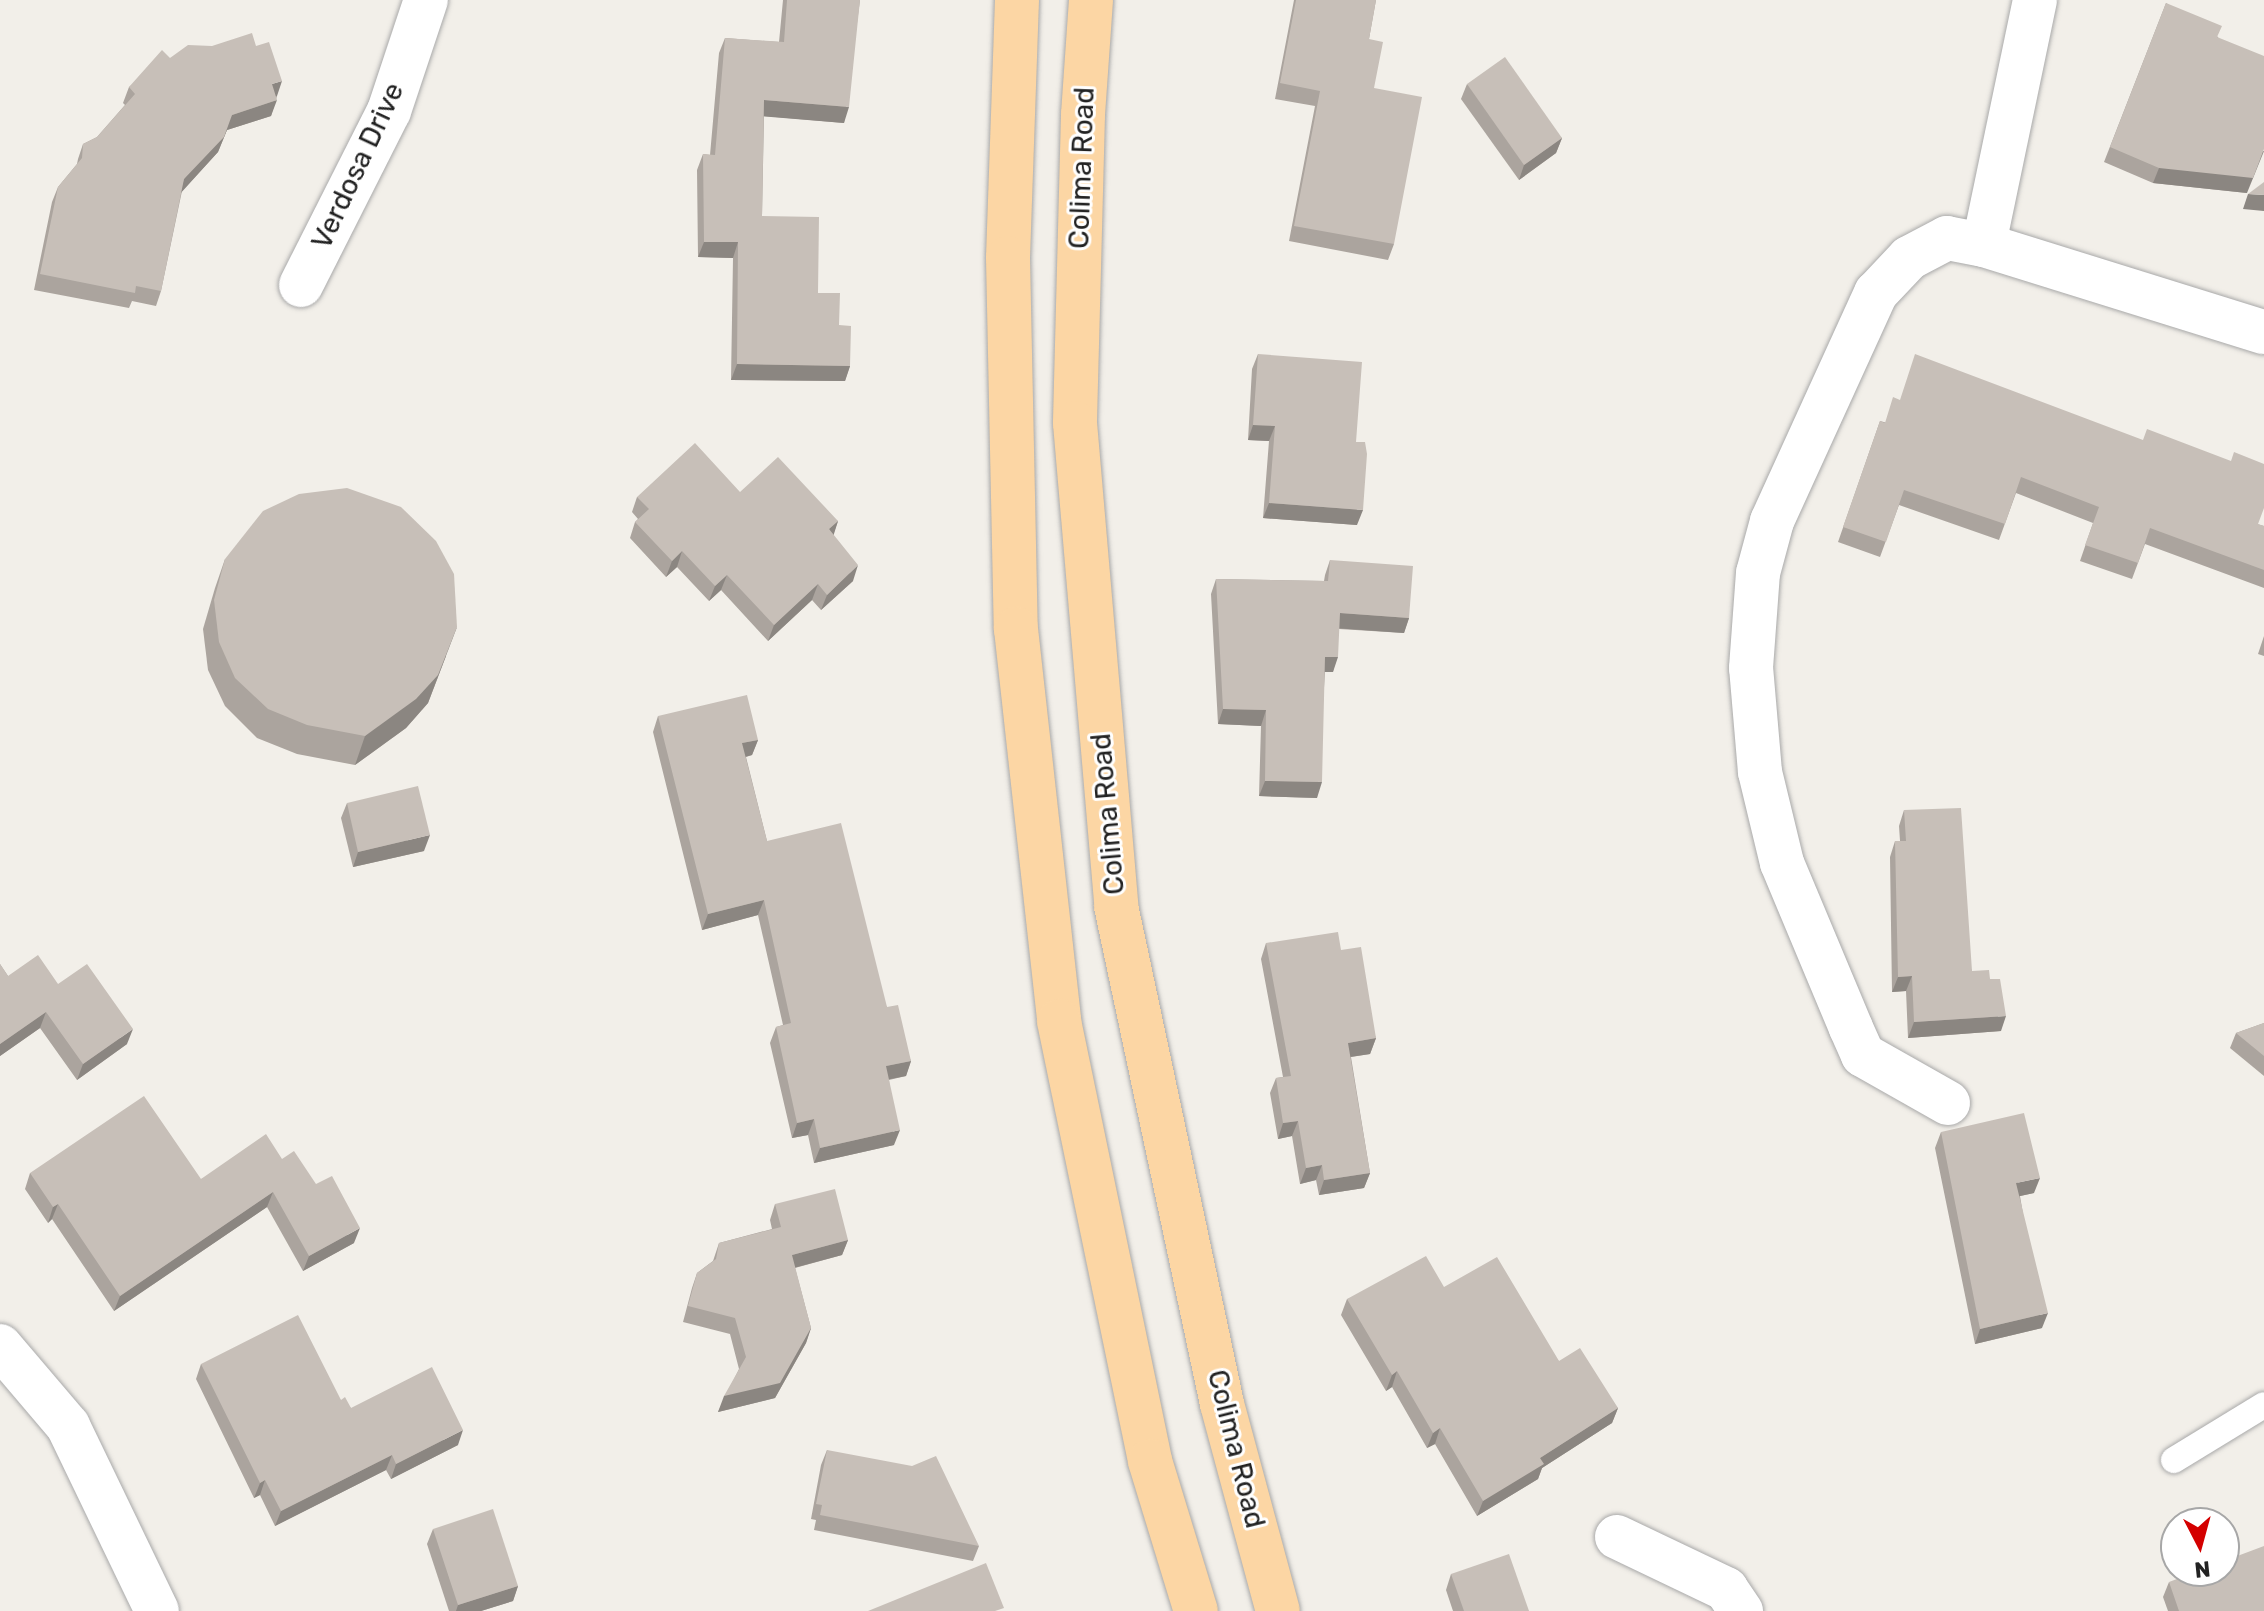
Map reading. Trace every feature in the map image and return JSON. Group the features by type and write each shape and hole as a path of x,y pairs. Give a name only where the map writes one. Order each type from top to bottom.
{"main road":[{"path":"1017,0 1008,258 1021,676 1059,1021 1150,1461 1196,1611"},
{"name":"Colima Road","path":"1091,0 1083,115 1075,423 1116,906 1222,1404 1278,1611"}],"street":[{"name":"Verdosa Drive","path":"301,285 389,111 426,0"},
{"path":"1984,245 2035,0"},
{"path":"1948,1103 1863,1055 1782,863 1760,772 1751,668 1758,573 1772,521 1876,293 1909,258 1947,238 1984,245 2264,332"},
{"path":"0,1346 68,1426 157,1611"},
{"path":"1617,1537 1726,1589 1741,1611"}],"lane":[{"path":"2174,1460 2264,1405"}],"building":[{"path":"787,0 860,0 849,107 764,100 762,216 819,217 818,293 840,293 839,325 851,326 850,366 737,364 738,242 704,242 703,154 715,155 725,38 784,42"},
{"path":"1296,0 1376,0 1369,39 1383,42 1374,88 1422,97 1394,244 1294,226 1320,91 1280,83"},
{"path":"2166,3 2222,26 2217,37 2264,56 2264,149 2253,178 2159,168 2110,147"},
{"path":"252,33 256,46 269,42 282,81 272,84 277,100 232,115 224,137 184,179 161,291 136,286 135,293 40,274 58,187 82,158 83,144 97,137 135,94 129,87 162,50 170,58 188,45 212,46"},
{"path":"1505,57 1562,138 1524,165 1467,84"},
{"path":"2264,182 2264,195 2248,194"},
{"path":"1258,354 1362,362 1356,442 1365,442 1367,454 1363,510 1269,503 1275,426 1253,425"},
{"path":"1915,354 2143,440 2147,429 2231,461 2234,452 2264,464 2264,508 2258,524 2264,526 2264,570 2150,528 2138,563 2085,545 2099,507 2021,477 2005,524 1904,490 1886,542 1843,527 1880,421 1885,423 1893,397 1900,400"},
{"path":"695,443 740,492 778,457 838,521 829,529 858,565 827,595 818,584 774,625 727,575 715,586 682,551 672,561 635,522 649,509 637,497"},
{"path":"347,488 401,507 436,541 454,574 457,627 438,675 416,699 365,736 307,725 268,709 235,678 219,642 214,600 225,559 263,511 299,494"},
{"path":"1330,560 1413,566 1409,618 1340,613 1338,657 1325,657 1322,782 1265,781 1266,710 1223,709 1216,579 1328,581"},
{"path":"747,695 758,740 742,743 767,841 841,823 887,1007 898,1005 911,1061 886,1066 900,1130 820,1148 814,1119 797,1123 776,1027 791,1023 764,900 708,914 658,716"},
{"path":"418,786 430,835 358,852 347,803"},
{"path":"1961,808 1972,971 1989,970 1990,979 2000,979 2006,1016 1914,1022 1912,976 1898,977 1895,841 1906,841 1904,810"},
{"path":"1338,932 1341,950 1361,947 1376,1038 1348,1043 1370,1173 1324,1180 1322,1165 1306,1168 1298,1121 1283,1123 1276,1078 1291,1076 1266,943"},
{"path":"38,955 58,984 87,964 133,1029 83,1064 46,1012 0,1044 0,964 8,976"},
{"path":"2264,1023 2264,1056 2236,1033"},
{"path":"144,1096 201,1179 266,1134 282,1159 294,1151 316,1184 332,1176 360,1228 309,1256 273,1192 120,1296 58,1204 53,1207 30,1173"},
{"path":"2024,1113 2040,1178 2016,1183 2048,1313 1980,1329 1941,1132"},
{"path":"835,1189 848,1240 792,1255 811,1328 780,1383 724,1396 746,1357 735,1318 688,1306 697,1273 716,1259 719,1243 781,1227 775,1204"},
{"path":"1426,1256 1444,1287 1497,1257 1559,1361 1580,1348 1618,1408 1540,1458 1544,1464 1483,1501 1440,1428 1433,1433 1397,1371 1392,1375 1347,1299"},
{"path":"298,1315 341,1400 345,1397 351,1408 432,1367 463,1430 396,1464 392,1455 281,1511 265,1480 260,1483 201,1364"},
{"path":"827,1450 912,1466 936,1456 979,1546 820,1515 822,1505 816,1504"},
{"path":"493,1509 518,1586 458,1605 433,1529"},
{"path":"2264,1546 2264,1611 2179,1611 2171,1587 2240,1587 2240,1555"},
{"path":"1509,1554 1529,1611 1464,1611 1451,1574"},
{"path":"986,1563 1004,1608 995,1611 868,1611"}]}
